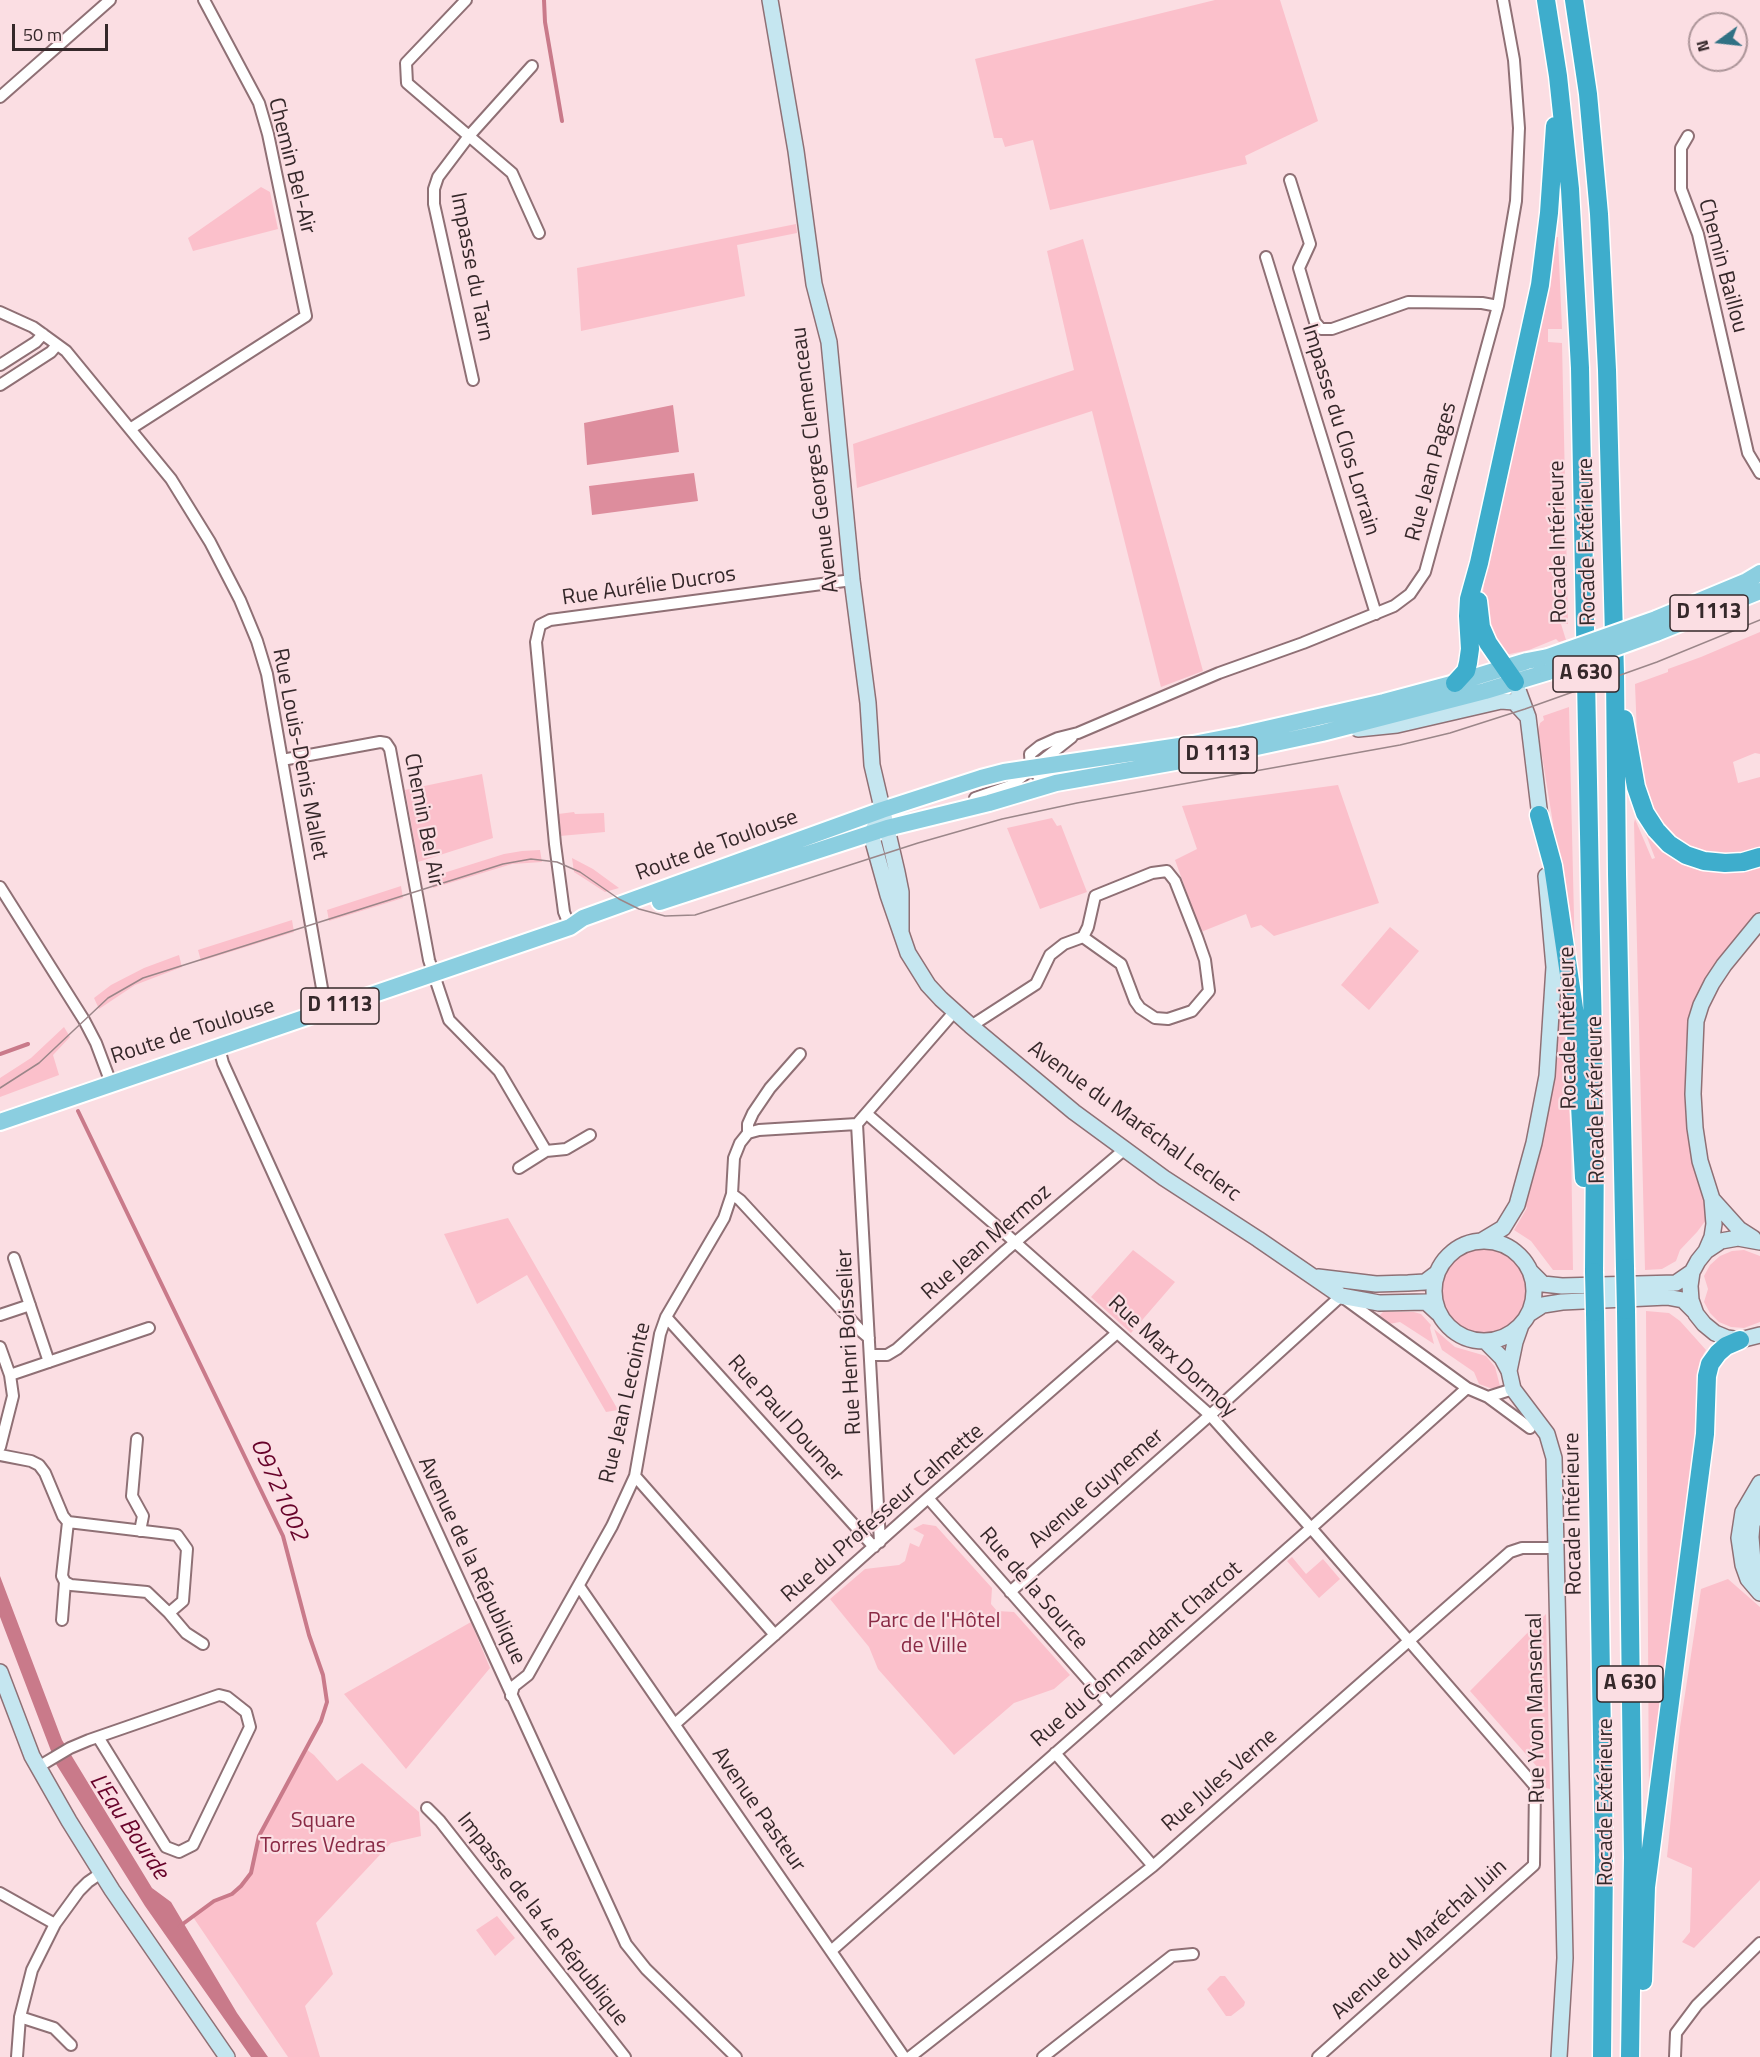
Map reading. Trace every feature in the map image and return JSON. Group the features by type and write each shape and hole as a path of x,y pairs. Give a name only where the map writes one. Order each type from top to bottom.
{"highway":[{"name":"Rocade Intérieure","path":"1546,0 1558,76 1570,189 1580,368 1594,1121 1594,1272 1604,1858 1602,2057"},
{"name":"Rocade Extérieure","path":"1574,0 1588,94 1599,214 1607,370 1615,674 1626,1310 1633,1857 1630,2057"},
{"path":"1455,683 1466,671 1468,663 1469,599 1479,563 1540,285 1549,213 1558,76"},
{"path":"1479,563 1478,600 1481,627 1488,643 1510,675"},
{"path":"1615,674 1636,787 1645,813 1656,830 1669,844 1686,855 1704,861 1743,862 1760,856"},
{"path":"1539,815 1553,866 1575,1015 1581,1145 1594,1272"},
{"path":"1635,2057 1642,1995 1646,1887 1705,1434 1707,1376 1710,1364 1726,1346 1754,1338"}],"main road":[{"name":"D 1113","path":"1656,626 1760,573"},
{"name":"D 1113","path":"879,831 937,815 978,807 1050,785 1243,750 1322,733 1548,665 1760,591"},
{"name":"D 1113","path":"882,810 981,778 1032,767 1217,739 1384,702 1455,683 1510,675"},
{"name":"Route de Toulouse","path":"0,1122 570,927 583,918 882,810"},
{"name":"Route de Toulouse","path":"570,927 587,927 879,831"}],"street":[{"path":"0,97 110,0"},
{"name":"Chemin Bel-Air","path":"130,429 306,316 259,103 204,0"},
{"path":"466,0 406,63 407,82 512,173 539,233"},
{"name":"Avenue Georges Clemenceau","path":"770,0 796,151 814,284 829,342 852,580 868,704 872,765 882,810"},
{"name":"Rue Jean Pages","path":"1032,767 1030,754 1058,738 1078,733 1219,673 1394,606 1410,594 1425,572 1498,306 1516,201 1520,128 1515,60 1503,0"},
{"name":"Impasse du Tarn","path":"473,380 434,204 434,189 438,177 470,136 532,66"},
{"name":"Chemin Baillou","path":"1688,136 1681,148 1681,189 1698,234 1748,453 1760,473"},
{"path":"1290,180 1310,244 1299,268 1315,322 1320,329 1332,329 1408,302 1482,303 1498,306"},
{"name":"Impasse du Clos Lorrain","path":"1266,257 1376,614"},
{"name":"Rue Louis-Denis Mallet","path":"0,312 33,327 66,351 171,479 210,542 240,600 257,641 267,674 326,1011"},
{"path":"0,365 36,342 43,334"},
{"path":"0,385 51,352 57,345"},
{"name":"Rue Aurélie Ducros","path":"570,927 564,912 556,856 536,642 540,625 550,620 852,580"},
{"path":"1510,675 1528,717 1551,921 1554,967 1547,1076 1534,1143 1517,1205 1503,1228 1483,1240 1468,1243 1442,1262 1437,1273 1434,1293 1438,1313 1458,1334 1471,1340 1486,1342 1511,1334 1543,1305 1562,1302 1676,1297 1690,1305 1714,1333 1727,1338 1754,1338"},
{"path":"1322,733 1397,725 1501,701 1514,702 1528,717"},
{"name":"Chemin Bel Air","path":"282,760 380,742 386,743 390,748 429,960 449,1020 467,1041 499,1071 546,1151"},
{"path":"937,815 952,804 1010,786 1032,767 1042,781 1050,785"},
{"path":"879,831 882,810"},
{"name":"Avenue du Maréchal Leclerc","path":"879,831 888,895 916,968 934,992 971,1026 1074,1112 1164,1178 1341,1296 1379,1304 1426,1302 1438,1313"},
{"path":"971,1026 1036,984 1050,955 1064,944 1083,937 1088,927 1095,896 1156,871 1167,871 1175,881 1205,960 1209,991 1192,1011 1168,1019 1155,1018 1140,1008 1135,1001 1121,964 1083,937"},
{"path":"0,887 84,1020 96,1043 111,1083"},
{"path":"1696,1314 1689,1286 1692,1272 1712,1237 1714,1224 1712,1199 1700,1161 1695,1128 1693,1094 1696,1021 1712,983 1760,921"},
{"path":"748,1133 759,1130 857,1124 955,1011"},
{"name":"Avenue de la République","path":"219,1048 223,1063 280,1191 626,1944 646,1969 736,2057"},
{"name":"Rue Jean Lecointe","path":"511,1696 514,1686 528,1675 612,1526 634,1476 660,1334 666,1317 724,1218 732,1194 734,1158 740,1143 748,1133 748,1124 753,1113 770,1088 800,1054"},
{"name":"Rue Marx Dormoy","path":"867,1114 1016,1242 1210,1416 1311,1528 1408,1641"},
{"name":"Rue Henri Boisselier","path":"857,1124 870,1355 877,1545"},
{"path":"519,1168 546,1151 566,1149 590,1135"},
{"name":"Rue Jean Mermoz","path":"870,1355 887,1355 897,1349 1016,1242 1125,1149"},
{"path":"732,1194 869,1338"},
{"path":"1712,1199 1739,1229 1758,1241"},
{"path":"1706,1251 1721,1241 1738,1238 1758,1241"},
{"path":"1483,1240 1506,1246 1517,1252 1543,1284 1562,1286 1676,1283 1692,1272"},
{"path":"14,1258 49,1362"},
{"path":"1525,1320 1534,1301 1531,1272"},
{"name":"Avenue du Maréchal Leclerc","path":"1314,1276 1376,1284 1408,1284 1425,1282 1437,1273"},
{"path":"1341,1296 1467,1388 1488,1397 1530,1428"},
{"name":"Avenue Guynemer","path":"1010,1592 1210,1416 1341,1296"},
{"path":"0,1315 30,1305"},
{"name":"Rue Paul Doumer","path":"666,1317 877,1545"},
{"name":"Rue Yvon Mansencal","path":"1509,1371 1515,1342 1525,1320"},
{"path":"10,1375 148,1328"},
{"name":"Rue du Professeur Calmette","path":"675,1724 927,1498 1117,1333"},
{"name":"Rue Yvon Mansencal","path":"1486,1342 1502,1358 1509,1371 1514,1389 1547,1434 1554,1458 1565,1958 1559,2057"},
{"path":"0,1347 10,1375 13,1396 0,1447"},
{"name":"Rue du Commandant Charcot","path":"831,1951 1467,1388"},
{"path":"1488,1397 1514,1389"},
{"path":"137,1439 132,1496 142,1516 140,1531"},
{"path":"0,1455 31,1461 39,1465 68,1522 177,1535 187,1549 183,1601 169,1613"},
{"path":"634,1476 775,1635"},
{"path":"1760,1483 1743,1512 1739,1538 1743,1565 1748,1579 1760,1593"},
{"name":"Rue de la Source","path":"927,1498 1110,1705"},
{"path":"1760,1501 1752,1526 1751,1538 1753,1561 1760,1581"},
{"path":"62,1620 65,1582 62,1576 68,1522"},
{"name":"Rue Jules Verne","path":"910,2057 1153,1866 1510,1552 1522,1548 1556,1548"},
{"path":"65,1582 71,1585 147,1592 186,1633 203,1644"},
{"name":"Avenue Pasteur","path":"579,1586 904,2057"},
{"name":"Avenue du Maréchal Juin","path":"1318,2057 1533,1865 1535,1786 1408,1641"},
{"path":"0,1672 27,1746 38,1767 101,1873 227,2057"},
{"path":"38,1767 70,1748 98,1737 219,1695 227,1697 246,1712 250,1727 193,1845 179,1852 166,1846 98,1737"},
{"path":"1055,1753 1153,1866"},
{"name":"Impasse de la 4e République","path":"427,1808 440,1821 625,2057"},
{"path":"17,2057 20,2017 32,1970 54,1924 88,1881 101,1873"},
{"path":"0,1893 54,1924"},
{"path":"1675,2057 1676,2033 1697,2005 1760,1943"},
{"path":"1043,2057 1172,1956 1193,1954"},
{"path":"20,2017 54,2028 71,2045"}],"green space":[{"path":"1215,0 1280,0 1318,121 1245,156 1247,164 1050,210 1033,140 1005,147 1002,138 994,138 975,59"},
{"path":"261,187 270,192 278,229 193,251 188,238"},
{"path":"796,224 797,233 737,245 745,296 581,331 577,268"},
{"path":"1555,237 1558,237 1562,329 1548,329 1548,342 1562,343 1568,624 1561,624 1566,640 1559,642 1556,639 1529,650 1505,655 1495,640 1484,611 1485,573"},
{"path":"1083,239 1203,671 1161,687 1092,411 857,488 853,444 1074,370 1047,251"},
{"path":"1760,632 1760,754 1755,753 1733,762 1738,783 1760,777 1760,848 1743,854 1721,856 1703,853 1686,845 1673,835 1650,805 1638,760 1635,684"},
{"path":"1569,707 1575,959 1538,731 1540,723 1544,720 1543,716"},
{"path":"482,774 493,838 418,862 405,790"},
{"path":"1338,785 1379,903 1274,936 1261,925 1251,928 1246,914 1201,932 1175,860 1197,849 1182,806"},
{"path":"574,812 575,814 604,813 605,832 560,836 558,814"},
{"path":"1052,818 1057,826 1061,825 1087,892 1040,909 1007,828"},
{"path":"1635,819 1652,859 1655,858 1640,819 1658,844 1760,864 1760,911 1707,978 1690,1013 1685,1057 1688,1132 1691,1158 1709,1216 1680,1250 1676,1261 1662,1269 1645,1270 1634,823"},
{"path":"540,850 542,862 512,864 433,888 431,877 504,854"},
{"path":"572,858 593,869 619,888 605,892 574,872"},
{"path":"401,886 403,898 329,921 327,910"},
{"path":"292,920 294,932 201,961 198,950"},
{"path":"1390,927 1419,951 1369,1010 1341,985"},
{"path":"179,955 182,967 135,985 99,1009 94,998 111,985 144,968"},
{"path":"1557,965 1563,986 1566,1018 1564,1022 1571,1141 1573,1270 1553,1270 1531,1241 1514,1230 1527,1208 1525,1205 1555,1076"},
{"path":"64,1027 70,1037 53,1055 59,1075 0,1097 0,1078 31,1058"},
{"path":"508,1218 618,1410 606,1412 527,1275 477,1304 444,1234"},
{"path":"1484,1249 1501,1252 1515,1261 1524,1275 1527,1292 1524,1309 1515,1323 1501,1332 1484,1335 1467,1332 1453,1323 1444,1309 1441,1292 1444,1275 1453,1261 1467,1252"},
{"path":"1133,1250 1175,1282 1131,1333 1091,1297"},
{"path":"1744,1250 1760,1256 1760,1322 1744,1328 1731,1327 1719,1322 1704,1302 1708,1289 1704,1276 1710,1265 1720,1256 1732,1251"},
{"path":"1646,1311 1669,1313 1680,1321 1706,1350 1703,1355 1705,1357 1699,1439 1649,1803"},
{"path":"1383,1312 1421,1314 1431,1325 1434,1344 1400,1322 1389,1324 1379,1316"},
{"path":"1434,1329 1455,1347 1486,1356 1495,1367 1500,1386 1490,1388 1479,1384 1474,1372 1442,1350"},
{"name":"Parc de l'Hôtel de Ville","path":"923,1524 936,1526 992,1588 991,1604 997,1611 1014,1612 1070,1675 1054,1689 1014,1703 954,1755 878,1669 869,1647 830,1599 865,1569 899,1565 905,1561 910,1543 919,1547 924,1535 913,1529"},
{"path":"1292,1557 1306,1574 1323,1559 1340,1579 1319,1598 1287,1561"},
{"path":"1728,1579 1760,1607 1760,1880 1694,1948 1682,1942 1690,1932 1692,1868 1667,1857 1680,1727 1701,1589"},
{"path":"1546,1614 1550,1789 1546,1788 1540,1770 1470,1691"},
{"path":"471,1622 490,1668 406,1769 344,1694"},
{"name":"Square Torres Vedras","path":"306,1749 337,1781 362,1763 419,1812 421,1836 391,1843 316,1923 333,1974 305,2006 320,2057 288,2057 193,1917 214,1901 232,1894 251,1873 259,1836"},
{"path":"497,1916 515,1938 495,1956 476,1930"},
{"path":"1220,1976 1225,1976 1245,2002 1244,2006 1231,2016 1226,2016 1207,1989"}],"shaded area":[{"path":"673,405 679,452 587,465 584,423"},
{"path":"694,473 698,501 592,515 589,486"},
{"path":"0,1576 62,1740 152,1888 171,1902 237,2013 268,2057 251,2057 145,1906 56,1764 0,1617"}],"waterway":[{"path":"544,0 545,22 562,121"},
{"name":"O9721002","path":"0,1054 28,1044"},
{"name":"O9721002","path":"78,1111 283,1536 309,1635 323,1675 327,1702 321,1721 259,1836 251,1873 232,1894 214,1901 180,1926"}],"tram line":[{"path":"0,1088 39,1063 108,998 143,978 503,864 531,859 557,862 580,872 619,899 639,909 665,916 695,915 918,843 1002,819 1077,803 1400,745 1450,733 1657,662 1760,620"}],"water label":[{"name":"L'Eau Bourde","path":"128,1827"}]}
